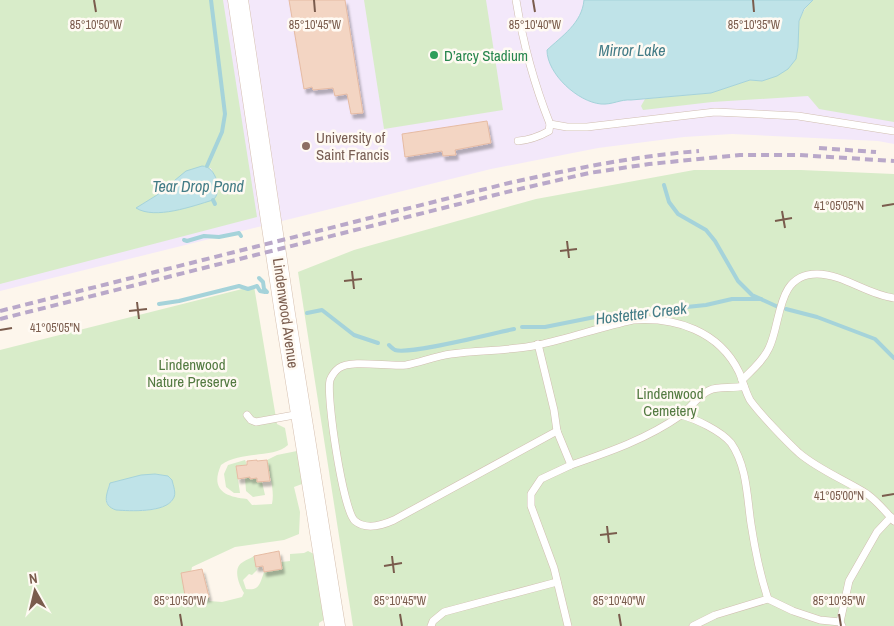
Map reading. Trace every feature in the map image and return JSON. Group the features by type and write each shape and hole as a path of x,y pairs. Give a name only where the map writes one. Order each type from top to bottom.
{"street":[{"name":"Lindenwood Avenue","path":"238,0 335,626"}],"lane":[{"path":"516,0 537,90 550,124 549,130 544,134 518,141"},
{"path":"550,124 567,127 587,127 715,112 798,116 894,131"},
{"path":"568,626 554,568 531,506 530,494 541,479 571,464 619,449 681,415 706,391 713,388 734,388 743,383 768,350 774,338 783,299 788,288 800,278 817,274 830,276 876,294 894,298"},
{"path":"557,432 394,520 382,525 365,525 352,518 346,501 338,460 330,386 334,372 340,366 352,364 396,366 449,354 538,344 634,320 665,320 688,326 710,338 732,360 739,371 753,404 799,452 819,467 868,495 892,519 878,532 849,582 841,624 820,620 768,600 714,615 692,626"},
{"path":"538,344 554,410 557,432 571,464"},
{"path":"246,415 256,422 301,414"},
{"path":"681,415 693,418 730,442 742,463 754,542 768,600"},
{"path":"431,626 433,621 444,612 557,582"}],"shaded area":[{"name":"University of Saint Francis","path":"0,0 894,0 894,144 878,141 732,134 684,137 598,148 491,169 0,291"}],"green space":[{"path":"0,0 223,0 257,217 0,284","holes":["211,168 217,186 142,204 157,196 176,180"]},
{"name":"D’arcy Stadium","path":"364,0 486,0 503,110 384,129"},
{"path":"813,0 894,0 894,122 819,109 808,96 712,102 643,110 641,106 645,99 711,93 750,80 762,81 798,47 799,22 804,11"},
{"name":"Lindenwood Cemetery","path":"694,170 801,170 894,174 894,626 353,626 298,272 354,250 536,199"},
{"name":"Lindenwood Nature Preserve","path":"254,286 277,424 285,428 288,445 274,452 229,460 221,465 217,481 222,491 226,494 247,499 252,505 272,504 272,487 267,460 277,455 297,451 303,481 302,484 294,487 300,512 299,534 284,540 235,547 192,567 186,601 209,597 209,601 222,602 242,597 244,593 237,572 243,562 254,556 257,570 243,580 246,589 254,589 260,583 264,572 282,569 281,562 290,561 290,554 308,551 314,554 325,619 319,623 319,626 0,626 0,350","holes":["155,474 169,478 173,484 174,496 169,503 156,509 133,511 121,510 107,504 109,485 114,482"]},
{"path":"245,460 247,465 236,466 240,493 234,493 226,487 224,474 228,465"},
{"path":"245,478 257,478 257,482 262,482 265,495 253,497 246,491"}],"water":[{"name":"Mirror Lake","path":"584,0 813,0 804,9 799,21 796,59 788,69 777,76 762,81 750,80 711,93 601,104 583,98 565,85 552,68 548,59 547,50 575,22"},
{"name":"Tear Drop Pond","path":"202,166 211,170 217,180 216,196 213,200 174,211 153,213 136,208 157,195 186,171"},
{"path":"155,474 168,476 172,480 175,495 169,504 155,509 138,511 116,510 108,505 106,499 110,483 141,475"}],"building":[{"path":"289,0 345,0 363,113 351,114 347,94 335,96 333,88 313,90 312,87 304,89"},
{"path":"487,121 491,143 455,150 456,155 443,156 442,151 405,157 402,134"},
{"path":"267,460 270,481 257,482 257,478 250,479 250,477 238,479 236,466 247,465 247,461"},
{"path":"279,551 282,569 264,572 263,566 256,567 254,556"},
{"path":"202,569 209,597 186,601 181,573"}],"waterway":[{"path":"207,166 222,132 225,114 211,0"},
{"path":"664,185 669,202 678,214 706,230 715,241 738,281 752,295 776,306"},
{"path":"213,200 215,204"},
{"name":"Hostetter Creek","path":"184,240 239,233 241,236"},
{"name":"Hostetter Creek","path":"259,278 267,292"},
{"path":"159,304 239,286 248,289 257,286 260,291 265,292"},
{"name":"Hostetter Creek","path":"522,327 545,327 600,316 706,305 732,299 761,299"},
{"path":"786,309 817,317 875,339 894,358"},
{"name":"Hostetter Creek","path":"307,313 322,310 354,335 378,343"},
{"name":"Hostetter Creek","path":"389,345 395,350 404,351 453,343 514,329"}],"railway":[{"path":"819,148 876,152"},
{"path":"0,311 509,183 651,156 699,151"},
{"path":"0,319 589,173 649,164 740,155 799,155 894,161"}],"place":[{"name":"D’arcy Stadium","path":"434,55"},
{"name":"University of Saint Francis","path":"306,146"}]}
